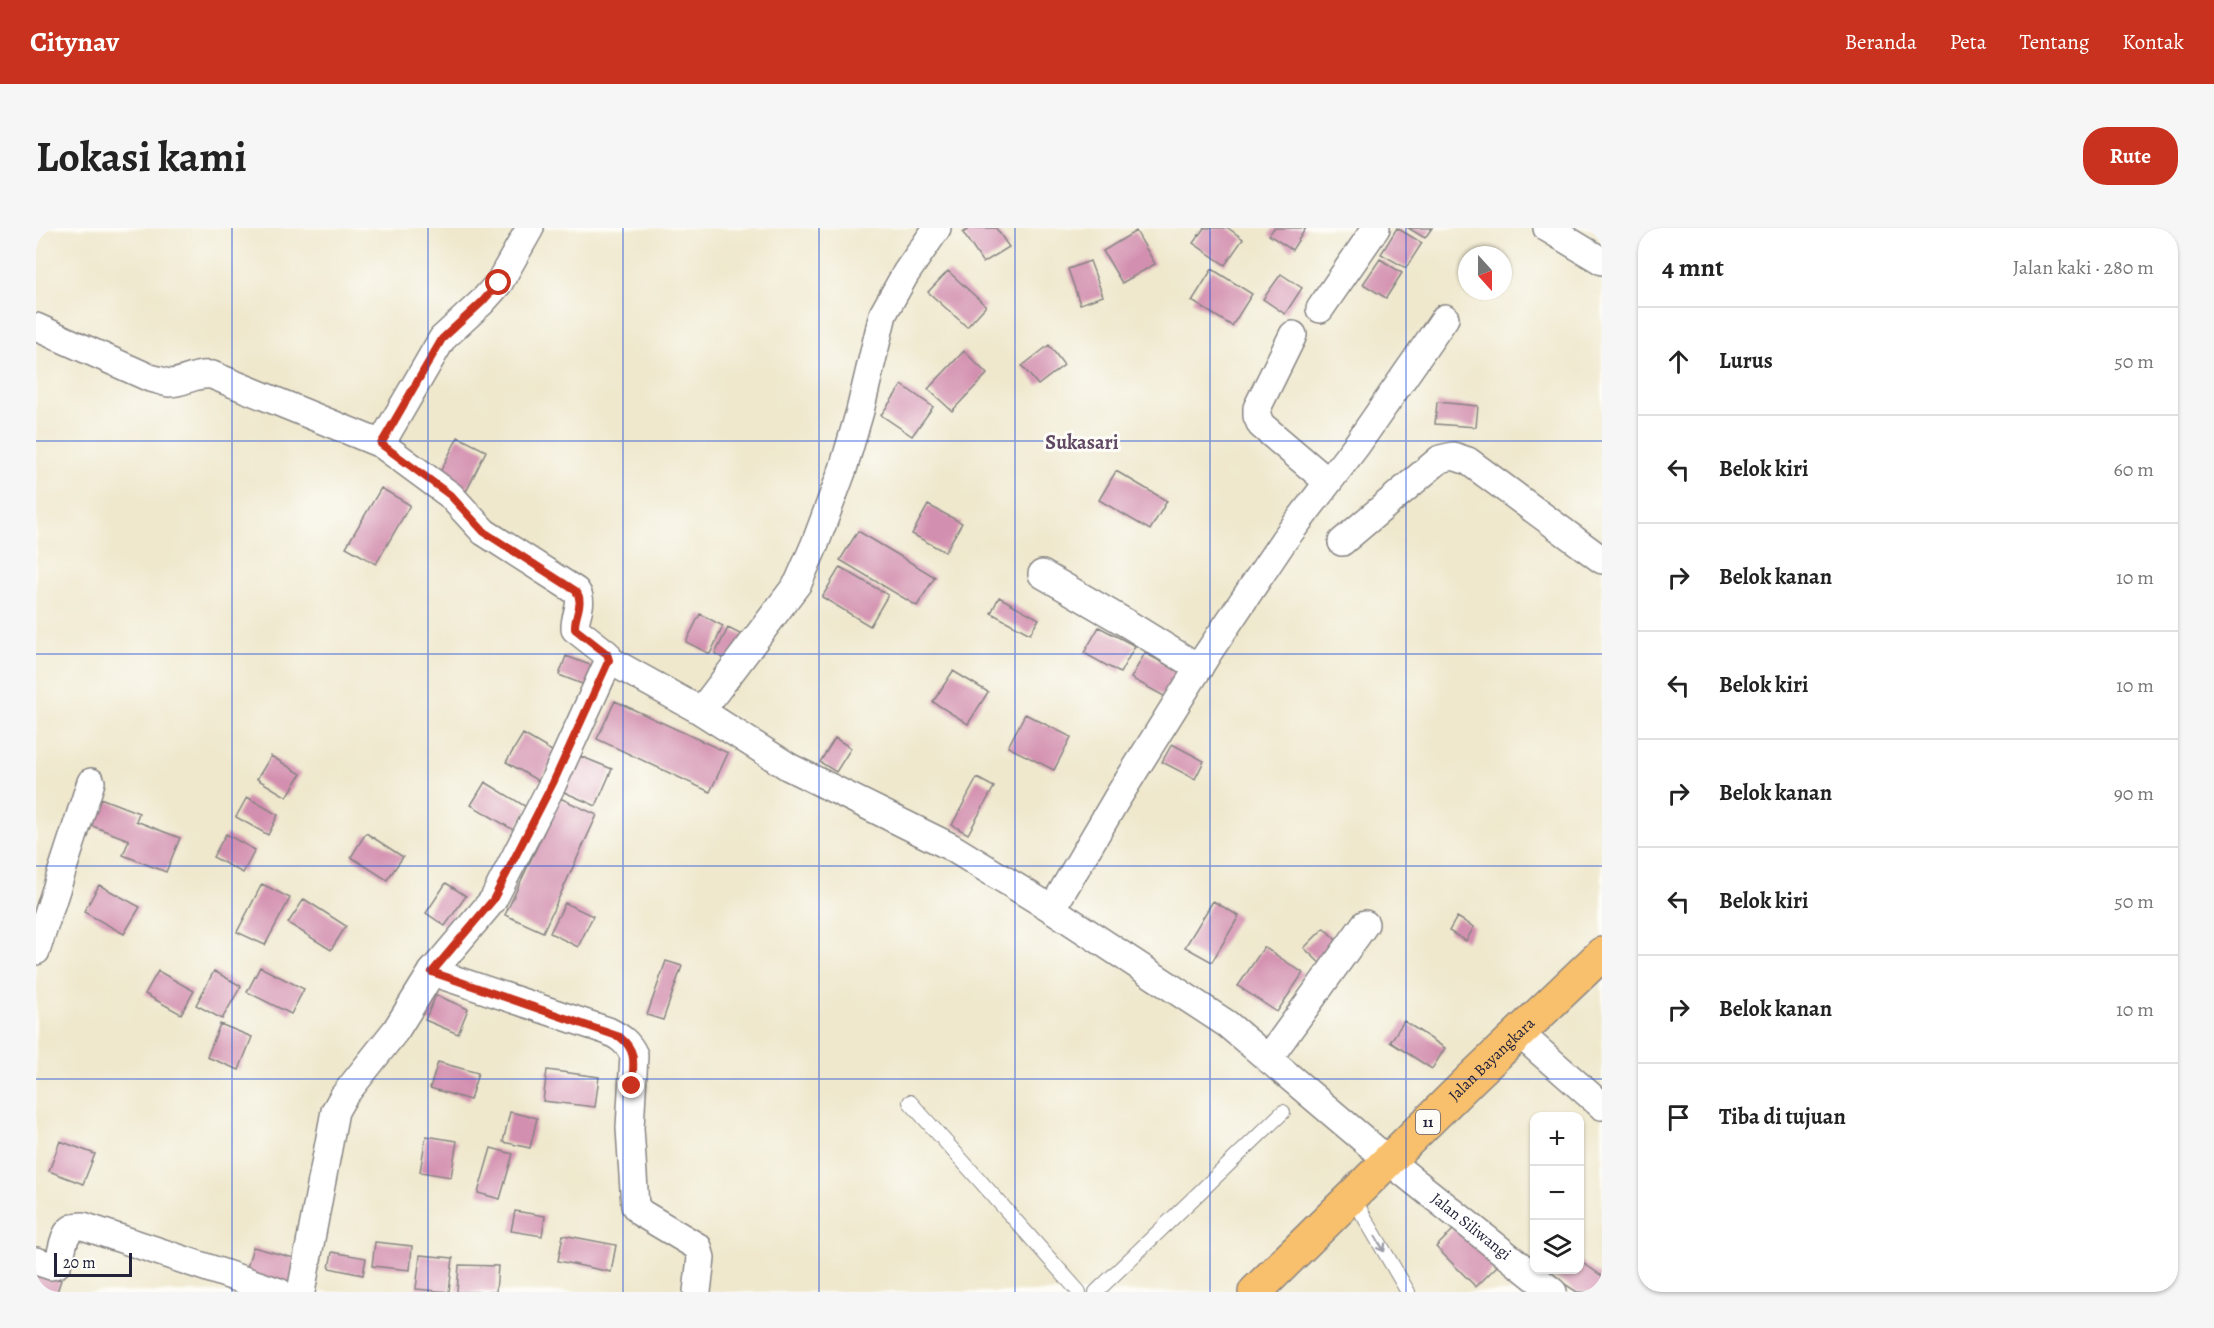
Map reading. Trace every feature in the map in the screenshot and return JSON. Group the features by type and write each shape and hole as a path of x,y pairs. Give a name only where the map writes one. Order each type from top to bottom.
{"highway":[{"name":"Jalan Bayangkara","path":"1255,1292 1602,954"}],"street":[{"path":"36,327 150,378 169,383 184,381 199,374 212,375 381,444 442,339 499,283 530,228"},
{"path":"1320,309 1376,228"},
{"path":"1547,228 1602,261"},
{"path":"701,711 798,583 843,469 860,411 883,314 926,231"},
{"path":"1052,909 1198,668 1284,540 1445,318"},
{"path":"1293,335 1257,408 1257,416 1261,425 1328,482"},
{"name":"Jalan Siliwangi","path":"381,444 450,495 484,532 576,591 580,595 580,604 575,629 607,654 609,660 701,711 789,767 951,847 1052,909 1227,1024 1389,1161 1553,1292"},
{"path":"1342,542 1440,459 1453,456 1468,461 1602,560"},
{"path":"1042,574 1198,668"},
{"path":"301,1292 335,1111 343,1096 396,1030 432,972 493,900 553,783 609,660"},
{"path":"36,951 91,782"},
{"path":"1268,1059 1365,924"},
{"path":"432,972 608,1031 620,1037 630,1047 634,1055 630,1128 635,1206 641,1213 698,1248 701,1258 697,1292"},
{"path":"1519,1033 1602,1106"},
{"path":"36,1261 51,1266 57,1264 67,1232 71,1228 83,1226 279,1292"}],"lane":[{"path":"910,1102 1078,1292"},
{"path":"1096,1292 1283,1112"},
{"path":"1352,1196 1408,1292"}],"building":[{"path":"970,228 996,228 1009,247 983,263 963,233"},
{"path":"1204,228 1228,228 1243,239 1225,265 1193,243"},
{"path":"1274,228 1306,228 1292,250 1269,235"},
{"path":"1397,228 1422,243 1406,268 1381,254"},
{"path":"1408,228 1432,228 1425,238"},
{"path":"1136,231 1155,264 1122,283 1103,251"},
{"path":"1380,259 1402,273 1386,298 1363,284"},
{"path":"1090,261 1103,296 1080,304 1068,269"},
{"path":"1212,269 1252,294 1232,326 1192,301"},
{"path":"948,271 986,306 967,327 928,292"},
{"path":"1281,274 1302,288 1285,314 1263,299"},
{"path":"1049,345 1064,365 1038,385 1022,366"},
{"path":"964,351 987,374 952,411 928,389"},
{"path":"902,385 933,407 912,436 881,415"},
{"path":"1437,402 1478,406 1476,427 1435,424"},
{"path":"458,437 486,451 464,496 435,482"},
{"path":"1116,471 1167,501 1150,530 1099,500"},
{"path":"381,488 410,505 376,564 346,547"},
{"path":"928,505 962,523 945,552 912,534"},
{"path":"858,531 935,577 917,606 840,560"},
{"path":"840,567 888,595 870,626 822,597"},
{"path":"999,597 1039,619 1030,634 991,613"},
{"path":"700,614 723,626 710,654 686,642"},
{"path":"1099,627 1135,646 1120,673 1084,653"},
{"path":"728,628 748,638 736,664 715,654"},
{"path":"1145,653 1187,676 1173,701 1131,678"},
{"path":"566,656 598,668 590,687 559,675"},
{"path":"953,671 988,692 968,724 933,702"},
{"path":"615,701 728,753 710,792 597,739"},
{"path":"1025,714 1071,737 1054,770 1008,747"},
{"path":"523,734 557,754 540,782 506,762"},
{"path":"835,738 851,748 836,772 820,762"},
{"path":"1172,744 1204,761 1195,779 1162,762"},
{"path":"271,756 301,774 287,797 257,779"},
{"path":"580,756 612,769 596,806 564,792"},
{"path":"977,778 994,787 968,834 952,825"},
{"path":"485,782 528,808 515,831 471,805"},
{"path":"247,797 278,815 268,835 236,817"},
{"path":"100,798 139,813 136,821 180,838 166,872 123,855 129,840 90,825"},
{"path":"560,798 597,815 543,932 505,915"},
{"path":"366,833 403,857 387,880 351,857"},
{"path":"226,834 255,850 243,873 213,857"},
{"path":"446,883 466,896 445,926 426,913"},
{"path":"262,884 290,898 265,945 237,932"},
{"path":"99,885 140,907 124,934 84,912"},
{"path":"304,899 346,926 331,950 288,923"},
{"path":"1213,901 1239,916 1212,962 1185,947"},
{"path":"565,903 593,916 578,947 550,933"},
{"path":"1457,917 1474,927 1466,941 1449,931"},
{"path":"1324,928 1342,946 1323,966 1304,948"},
{"path":"1264,947 1303,973 1277,1012 1238,986"},
{"path":"666,961 682,966 663,1020 647,1015"},
{"path":"260,967 304,989 291,1014 247,992"},
{"path":"158,971 194,991 181,1014 145,994"},
{"path":"214,971 241,986 222,1019 196,1005"},
{"path":"436,995 468,1009 458,1034 425,1020"},
{"path":"1404,1021 1445,1048 1432,1069 1390,1042"},
{"path":"220,1024 252,1037 239,1070 207,1057"},
{"path":"438,1062 478,1073 470,1100 430,1088"},
{"path":"547,1070 599,1077 595,1107 543,1101"},
{"path":"510,1112 537,1118 530,1148 503,1142"},
{"path":"426,1136 457,1141 451,1177 420,1172"},
{"path":"60,1141 95,1154 83,1184 49,1171"},
{"path":"491,1148 513,1154 500,1199 478,1193"},
{"path":"515,1211 545,1216 542,1236 511,1231"},
{"path":"1457,1226 1497,1266 1476,1287 1436,1247"},
{"path":"563,1235 616,1245 611,1272 558,1261"},
{"path":"375,1242 412,1246 410,1270 372,1266"},
{"path":"253,1247 298,1259 290,1289 244,1277"},
{"path":"332,1252 366,1258 363,1275 329,1268"},
{"path":"420,1255 453,1258 449,1292 416,1289"},
{"path":"1584,1264 1602,1276 1602,1292 1577,1292 1549,1274 1584,1274"},
{"path":"459,1265 498,1266 496,1292 457,1292"},
{"path":"36,1270 61,1280 57,1292 36,1292"}],"district":[{"name":"Sukasari","path":"1082,442"}],"route":[{"path":"499,283 442,339 381,444 450,495 484,532 576,591 580,595 580,604 575,629 607,654 609,660 553,783 493,900 432,972 620,1037 634,1055 632,1086"}]}
